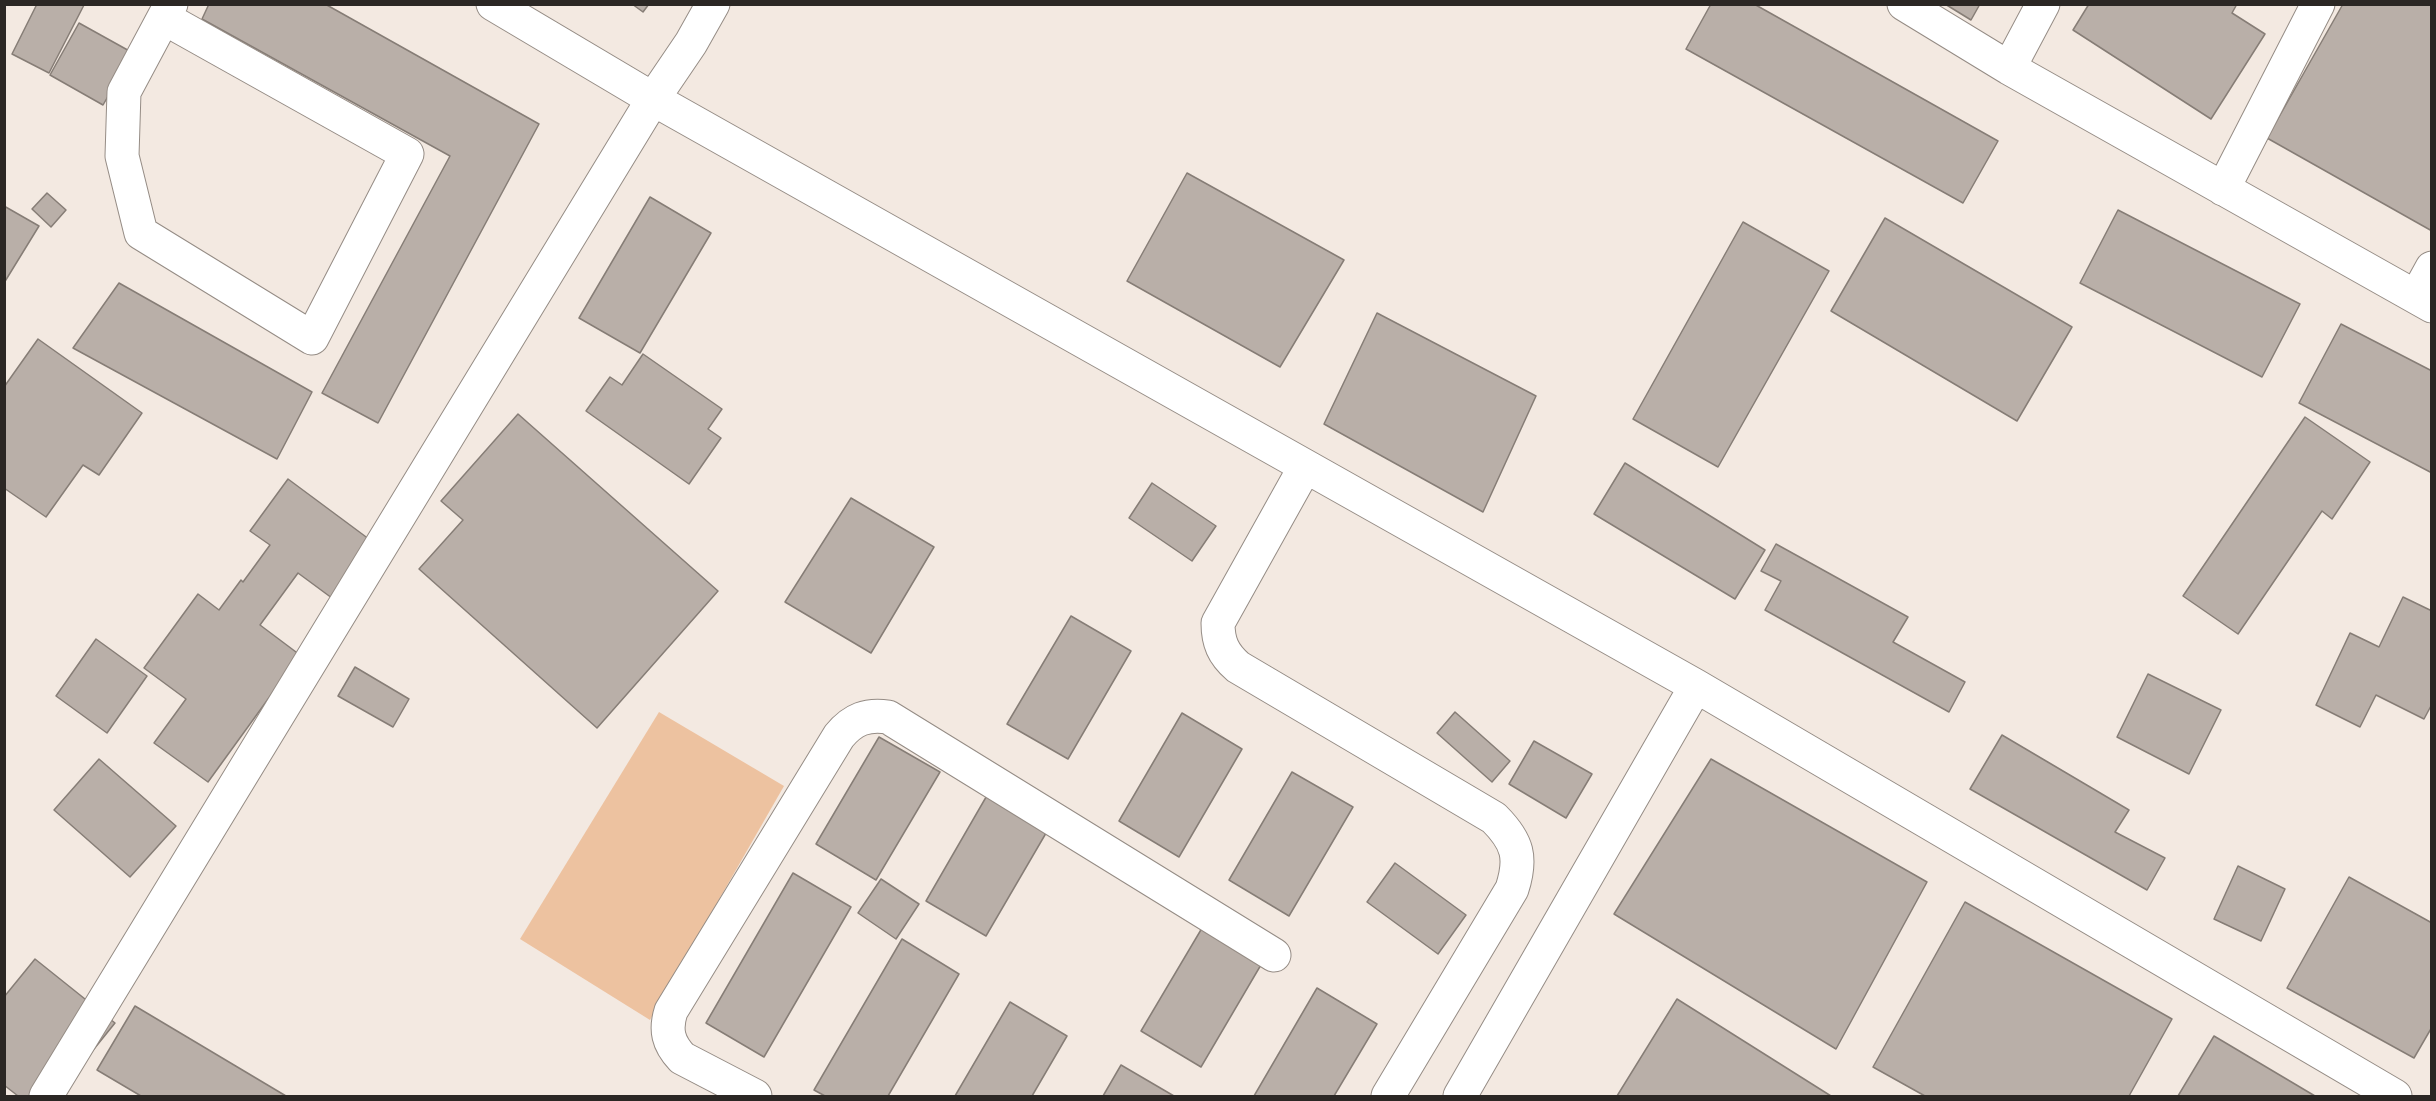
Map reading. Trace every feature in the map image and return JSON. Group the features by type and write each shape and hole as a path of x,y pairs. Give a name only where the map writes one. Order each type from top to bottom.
{"street":[{"path":"493,4 653,99 1696,686 2395,1096"},
{"path":"46,1096 713,4"},
{"path":"1904,4 2009,68 2424,302 2432,268"},
{"path":"2009,68 2043,4"},
{"path":"2223,189 2318,4"},
{"path":"168,11 407,154 312,338 141,233 122,156 124,92 168,11"},
{"path":"1305,467 1218,623 1221,648 1228,659 1238,667 1494,818 1509,832 1516,850 1518,870 1512,890 1388,1096"},
{"path":"1460,1096 1696,686"},
{"path":"755,1096 682,1058 673,1048 668,1036 667,1024 671,1011 838,736 860,718 874,715 888,717 1274,955"}],"shaded area":[{"path":"659,712 784,786 650,1020 520,939"}],"building":[{"path":"37,4 84,5 49,73 12,54"},
{"path":"209,4 325,4 539,124 378,423 322,393 450,156 202,19"},
{"path":"632,4 649,4 643,12"},
{"path":"1711,4 1754,4 1998,141 1963,203 1686,49"},
{"path":"1945,4 1980,4 1971,20"},
{"path":"2089,4 2237,4 2232,13 2265,34 2211,119 2073,30"},
{"path":"2343,4 2432,4 2432,231 2267,138"},
{"path":"79,23 133,53 103,105 50,75"},
{"path":"1187,173 1344,260 1280,367 1127,281"},
{"path":"47,193 66,210 51,227 32,209"},
{"path":"650,197 711,233 640,353 579,318"},
{"path":"4,206 39,226 4,283"},
{"path":"2118,210 2300,304 2262,377 2080,283"},
{"path":"1885,218 2072,327 2017,421 1831,311"},
{"path":"1743,222 1829,271 1718,467 1633,419"},
{"path":"119,283 312,392 277,459 73,348"},
{"path":"1377,313 1536,396 1483,512 1324,424"},
{"path":"2341,324 2432,371 2432,473 2299,403"},
{"path":"38,339 142,413 99,475 83,465 46,517 4,488 4,387"},
{"path":"643,354 722,409 708,429 721,438 689,484 586,411 610,377 622,385"},
{"path":"518,414 718,591 597,728 419,569 463,520 441,501"},
{"path":"2305,417 2370,462 2332,519 2322,511 2238,634 2183,596"},
{"path":"1625,463 1765,550 1735,599 1594,514"},
{"path":"288,479 381,548 340,604 298,573 260,625 300,655 208,782 154,743 186,699 144,668 198,594 219,610 241,580 243,582 270,545 250,531"},
{"path":"1152,483 1216,526 1192,561 1129,518"},
{"path":"851,498 934,547 871,653 785,602"},
{"path":"1776,544 1908,617 1893,642 1965,682 1949,712 1765,610 1781,581 1761,571"},
{"path":"2403,597 2432,611 2432,704 2424,719 2376,695 2360,727 2316,705 2350,633 2379,647"},
{"path":"1071,616 1131,651 1068,759 1007,724"},
{"path":"96,639 147,676 107,733 56,696"},
{"path":"355,667 409,699 393,727 338,696"},
{"path":"2148,674 2221,710 2189,774 2117,737"},
{"path":"1455,712 1510,761 1492,782 1437,733"},
{"path":"1182,713 1242,749 1179,857 1119,821"},
{"path":"2002,735 2129,810 2115,832 2165,858 2147,890 1970,789"},
{"path":"879,737 940,772 876,880 816,844"},
{"path":"1534,741 1592,774 1566,818 1509,784"},
{"path":"99,759 176,826 130,877 54,810"},
{"path":"1711,759 1927,882 1836,1049 1614,914"},
{"path":"1292,772 1353,807 1289,916 1229,880"},
{"path":"989,792 1049,828 986,936 926,901"},
{"path":"1395,863 1466,915 1438,954 1367,902"},
{"path":"2238,866 2285,889 2261,941 2214,919"},
{"path":"793,873 851,907 764,1057 706,1023"},
{"path":"2349,877 2432,923 2432,1027 2414,1058 2287,988"},
{"path":"881,879 919,904 896,939 858,913"},
{"path":"1965,902 2172,1019 2129,1096 1925,1096 1873,1067"},
{"path":"1205,923 1265,958 1201,1067 1141,1031"},
{"path":"902,939 959,974 888,1096 825,1096 814,1090"},
{"path":"35,959 115,1023 56,1096 18,1096 4,1085 4,997"},
{"path":"1317,988 1377,1024 1334,1096 1254,1096"},
{"path":"1677,999 1831,1096 1617,1096"},
{"path":"1010,1002 1067,1036 1032,1096 955,1096"},
{"path":"135,1006 286,1096 141,1096 97,1070"},
{"path":"2214,1036 2315,1096 2178,1096"},
{"path":"1121,1065 1174,1096 1103,1096"}]}
